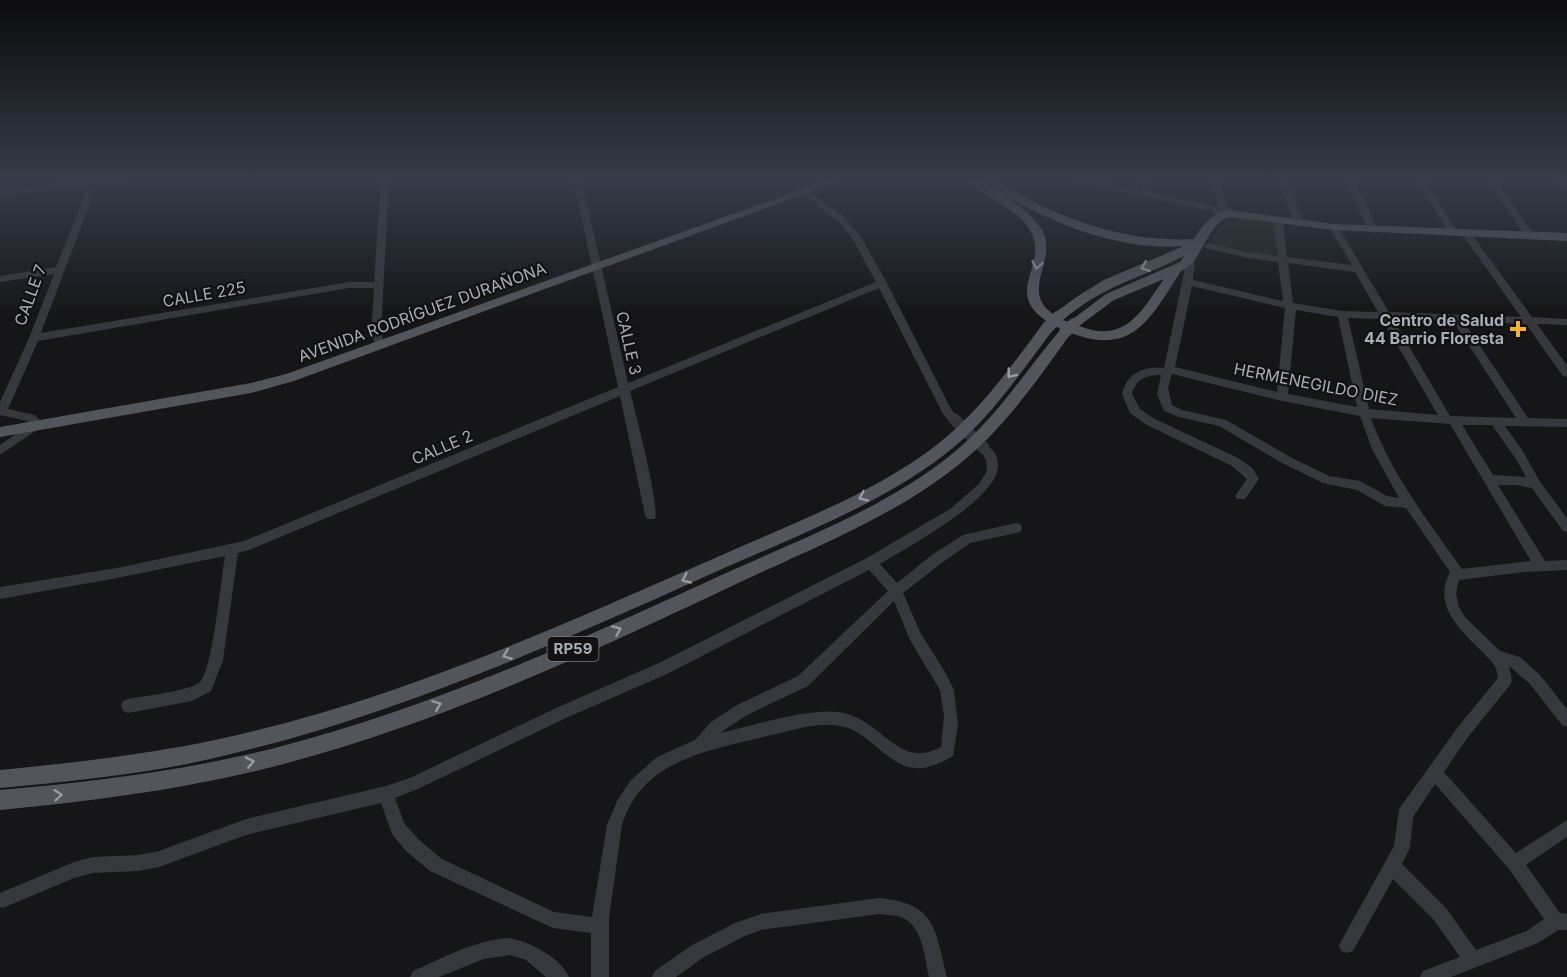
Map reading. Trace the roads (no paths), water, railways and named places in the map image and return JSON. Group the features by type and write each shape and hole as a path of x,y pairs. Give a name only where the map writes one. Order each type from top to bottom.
{"main road":[{"name":"AVENIDA RODRÍGUEZ DURAÑONA","path":"0,432 263,385 381,345 714,224"},
{"path":"1031,224 1040,238 1041,247 1033,286 1036,304 1051,318 1078,332 1106,338 1128,332 1140,320 1176,270"},
{"path":"1074,224 1161,243 1203,244"},
{"path":"1061,325 1141,282 1176,270 1190,260 1203,244 1210,224"},
{"path":"1299,224 1373,230 1567,237"},
{"path":"1061,325 1103,286 1203,244"},
{"name":"RP59","path":"0,779 99,769 160,759 311,725 405,696 630,604 863,498 909,472 968,426 1061,325"},
{"name":"RP59","path":"0,800 70,794 195,775 306,748 399,719 621,628 876,510 927,481 959,457 988,429 1061,325"}],"street":[{"name":"CALLE 7","path":"38,425 31,418 1,411 34,338 77,224"},
{"path":"381,345 376,334 383,224"},
{"name":"CALLE 3","path":"587,224 651,515"},
{"path":"845,224 850,228 882,283 952,417"},
{"path":"1278,224 1290,306 1282,397"},
{"path":"1370,224 1373,230"},
{"path":"1447,224 1452,233"},
{"path":"1521,224 1529,236"},
{"path":"1334,227 1385,316 1541,566"},
{"path":"1467,234 1567,373"},
{"path":"1203,244 1282,259 1357,269"},
{"path":"1190,260 1188,282 1162,394 1165,403 1172,410 1222,423 1288,461 1327,480 1360,486 1385,501 1410,504"},
{"path":"0,279 58,270"},
{"path":"1188,282 1290,306 1342,314 1567,322"},
{"name":"CALLE 2","path":"0,593 232,550 261,541 882,283"},
{"name":"CALLE 225","path":"34,338 349,285 380,286"},
{"path":"1342,314 1365,412 1375,442 1410,504 1459,574"},
{"path":"1457,319 1525,422"},
{"path":"1168,371 1155,371 1139,375 1132,380 1127,394 1135,412 1171,434 1215,452 1248,469 1253,479 1240,496"},
{"name":"HERMENEGILDO DIEZ","path":"1168,371 1282,397 1365,412 1450,419 1567,423"},
{"path":"1495,421 1520,456 1535,484 1567,527"},
{"path":"0,452 38,425"},
{"path":"3,900 74,870 93,865 138,863 159,859 246,827 386,794 664,668 870,562 954,512 982,487 993,471 992,459 986,450"},
{"path":"1489,480 1517,480 1535,484"},
{"path":"700,745 716,727 742,710 803,681 860,624 938,558 967,539 1016,528"},
{"path":"128,706 192,694 207,686 216,660 232,550"},
{"path":"600,977 600,926 612,839 621,808 635,786 666,759 700,745 801,722 832,718 844,719 856,724 901,758 920,763 936,760 948,751 951,738 949,696 941,678 915,636 897,591 886,576 870,562"},
{"path":"1347,945 1402,848 1405,816 1463,732 1505,681 1504,671 1495,657 1460,620 1450,603 1454,576 1567,565"},
{"path":"1495,657 1507,657 1522,666 1567,720"},
{"path":"1429,977 1532,937 1562,922 1515,863 1434,772"},
{"path":"386,794 398,828 412,845 436,865 553,920 600,926"},
{"path":"1515,863 1567,828"},
{"path":"1392,866 1440,914 1473,961"},
{"path":"661,977 698,951 741,929 761,922 879,906 899,908 914,915 921,922 928,936 938,977"},
{"path":"419,977 487,949 507,946 523,950 536,957 560,977"}],"tunnel":[{"path":"952,417 986,450"}],"place":[{"name":"Centro de Salud 44 Barrio Floresta","path":"1518,329"}]}
